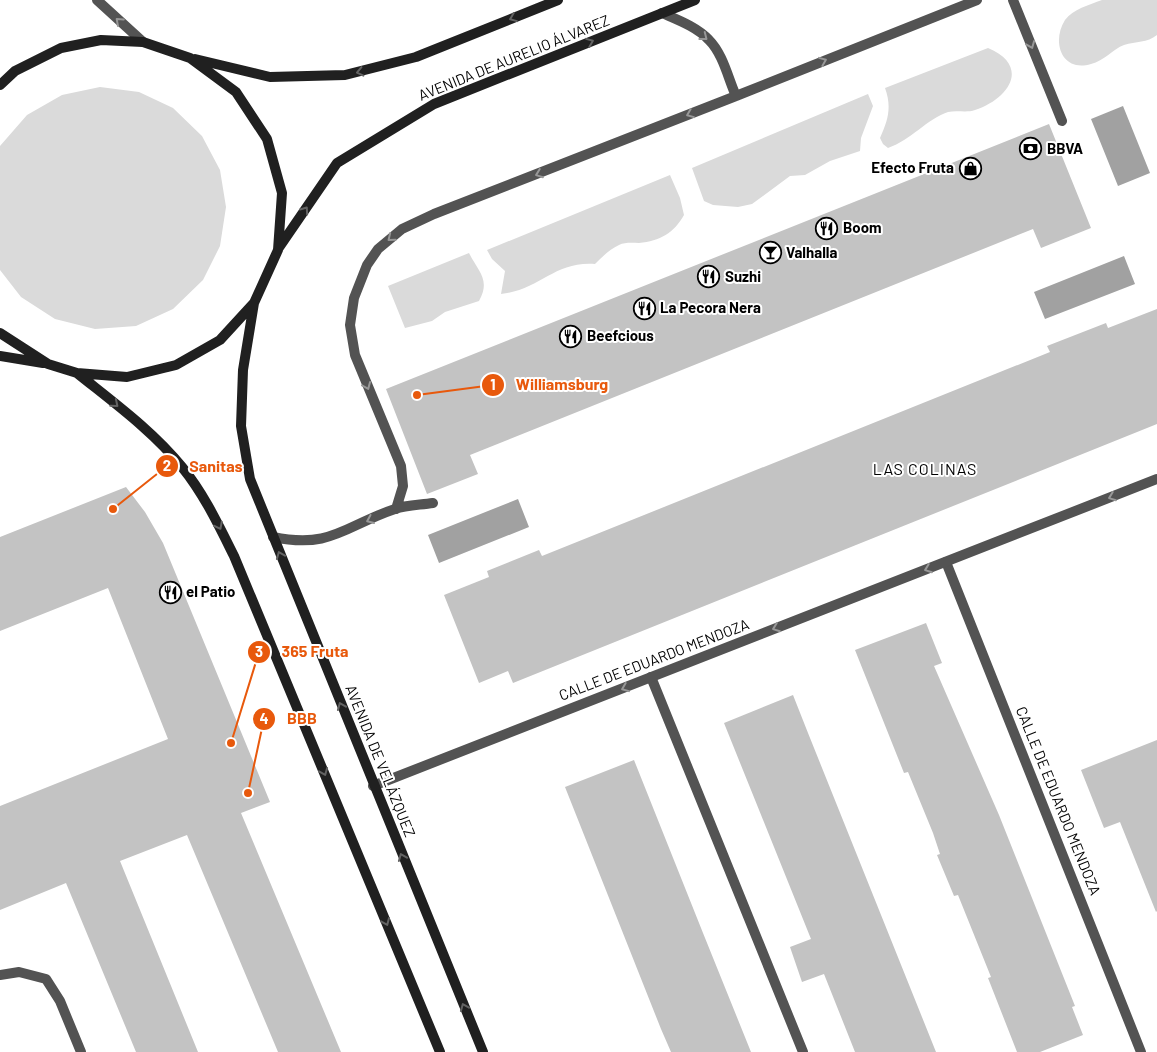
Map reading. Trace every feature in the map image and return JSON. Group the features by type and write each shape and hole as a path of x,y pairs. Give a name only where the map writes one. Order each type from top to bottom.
{"main road":[{"path":"0,85 15,71 61,48 102,40 143,42 190,58 270,77 345,75 416,57 558,0"},
{"name":"AVENIDA DE AURELIO ÁLVAREZ","path":"278,250 337,163 434,104 695,0"},
{"path":"0,356 48,364 77,373 127,376 176,365 220,340 254,303 278,250 282,194 267,139 236,92 190,58"},
{"name":"AVENIDA DE VELÁZQUEZ","path":"254,303 243,370 241,426 250,479 373,786 483,1052"},
{"path":"0,333 48,364"},
{"path":"77,373 171,454 206,501 234,556 440,1052"}],"street":[{"path":"97,0 143,42"},
{"path":"396,509 403,486 401,466 355,355 350,325 354,298 367,265 378,249 402,228 434,214 977,0"},
{"path":"1013,0 1062,121"},
{"path":"662,13 692,27 709,39 720,56 736,96"},
{"name":"CALLE DE EDUARDO MENDOZA","path":"373,786 1157,479"},
{"path":"273,537 292,541 321,540 396,509 433,503"},
{"name":"CALLE DE EDUARDO MENDOZA","path":"946,562 1141,1052"},
{"path":"652,677 803,1052"},
{"path":"0,975 19,972 46,979 60,1001 82,1052"}],"shaded area":[{"path":"1102,0 1157,0 1157,35 1145,41 1124,45 1091,64 1081,66 1073,64 1066,60 1059,46 1059,37 1065,20 1072,13"},
{"path":"988,48 1001,55 1009,64 1012,73 1010,82 997,98 975,110 951,111 940,115 904,140 888,148 883,144 880,138 889,107 885,88"},
{"path":"100,87 139,92 173,108 202,136 220,170 226,207 220,246 203,280 173,309 136,326 95,329 55,319 21,297 0,270 0,146 27,115 62,95"},
{"path":"868,94 873,106 861,138 860,151 830,161 805,175 790,176 752,204 738,207 713,205 704,201 692,168"},
{"path":"1123,106 1150,173 1118,186 1091,119"},
{"path":"670,175 680,198 684,215 676,227 666,235 647,242 621,244 609,251 595,264 581,264 568,267 526,287 501,294 505,271 492,259 487,250"},
{"path":"469,253 482,276 484,287 479,301 445,312 432,321 405,328 388,286"},
{"path":"1124,256 1135,284 1045,319 1034,292"},
{"path":"518,499 529,527 439,563 428,535"}],"building":[{"path":"1049,124 1091,228 1041,248 1033,229 470,455 478,474 427,494 386,389"},
{"path":"1157,309 1157,424 513,683 508,671 479,683 444,595 489,577 487,571 539,550 542,556 1050,352 1047,346 1106,323 1108,328"},
{"path":"126,487 145,512 163,543 270,802 241,813 341,1052 278,1052 187,835 120,861 198,1052 136,1052 66,883 0,910 0,806 168,739 108,588 0,631 0,537"},
{"path":"926,623 942,663 934,666 999,815 1075,1006 1072,1007 1083,1035 1040,1052 1017,1052 988,978 991,977 958,895 954,896 937,855 940,854 933,833 908,772 904,773 855,650"},
{"path":"793,695 936,1052 855,1052 824,974 802,982 790,947 811,939 724,723"},
{"path":"1157,740 1156,912 1120,822 1104,828 1081,770"},
{"path":"634,760 751,1052 671,1052 661,1029 565,787"}],"place":[{"name":"BBVA","path":"1031,149"},
{"name":"Efecto Fruta","path":"970,168"},
{"name":"Boom","path":"827,228"},
{"name":"Valhalla","path":"770,253"},
{"name":"Suzhi","path":"709,277"},
{"name":"La Pecora Nera","path":"644,308"},
{"name":"Beefcious","path":"571,336"},
{"name":"Williamsburg","path":"417,395"},
{"name":"Sanitas","path":"113,509"},
{"name":"el Patio","path":"170,592"},
{"name":"365 Fruta","path":"231,743"},
{"name":"BBB","path":"248,793"}],"district":[{"name":"LAS COLINAS","path":"925,469"}]}
